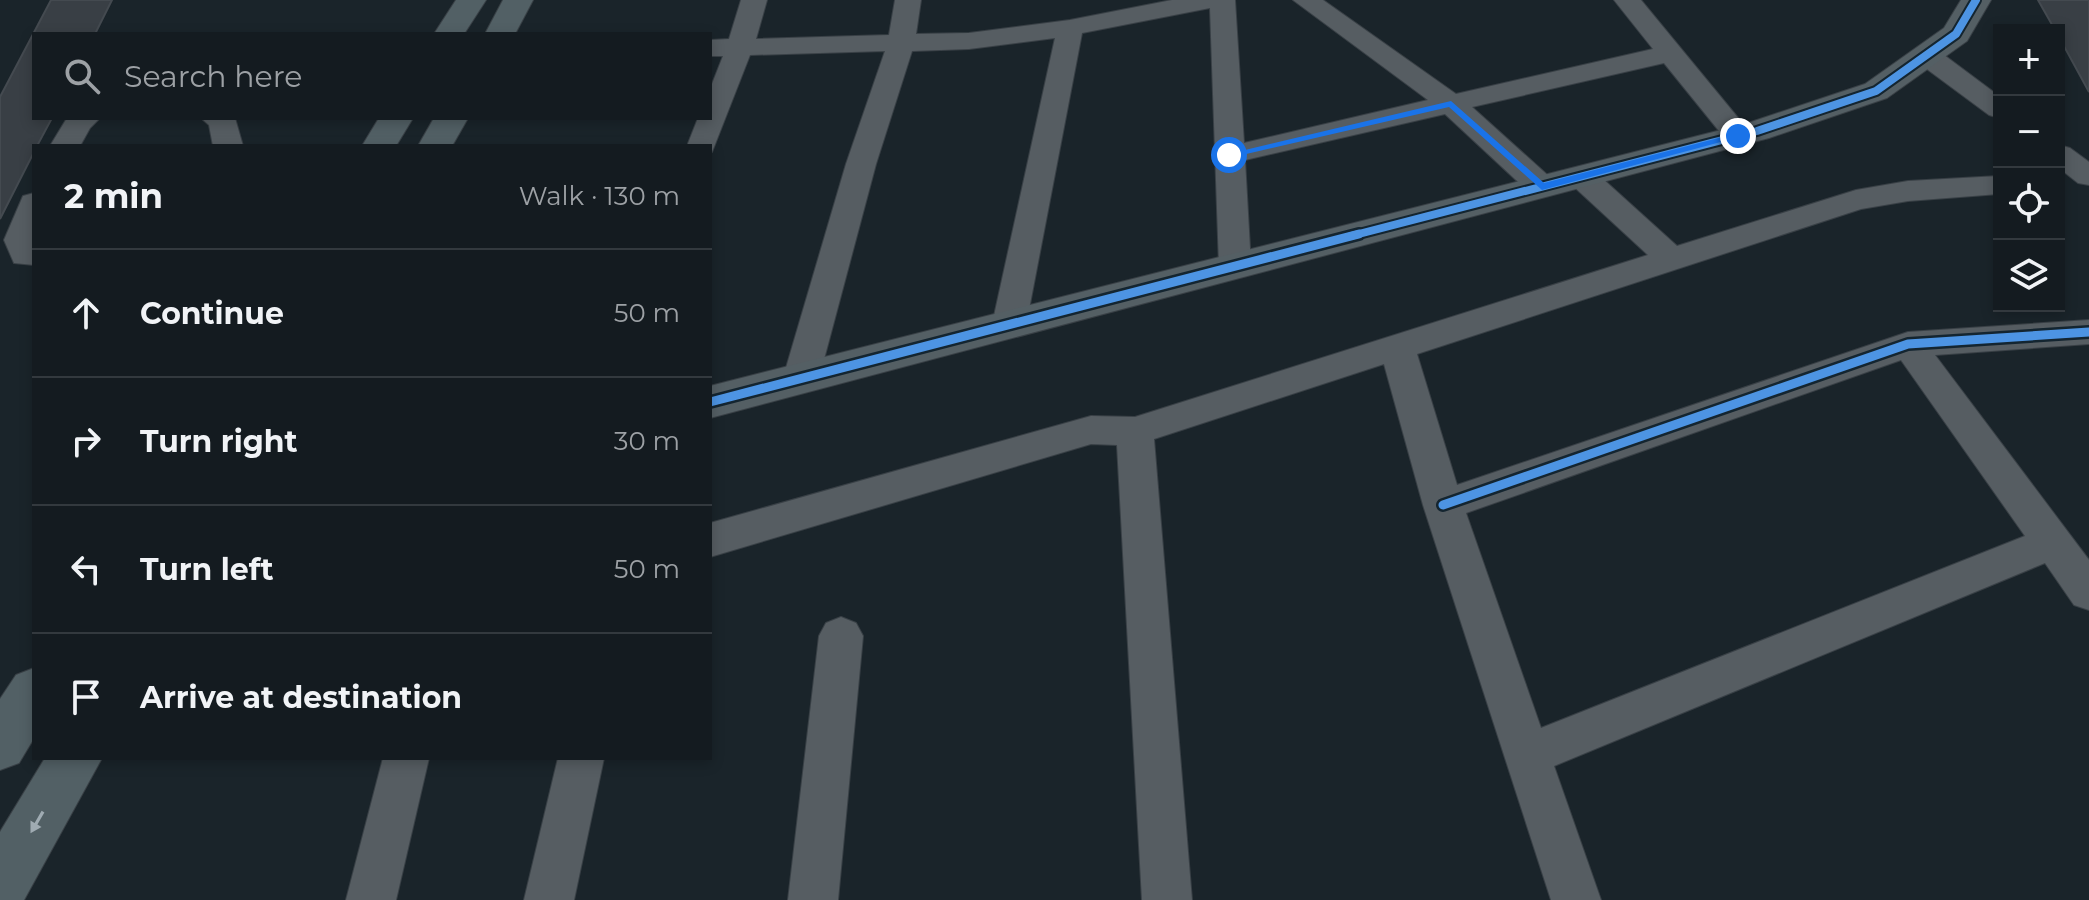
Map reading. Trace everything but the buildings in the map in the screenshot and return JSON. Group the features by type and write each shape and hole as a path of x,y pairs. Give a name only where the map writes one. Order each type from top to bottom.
{"main road":[{"path":"450,32 471,0"},
{"path":"501,32 518,0"},
{"path":"380,144 395,120"},
{"path":"436,144 450,120"},
{"path":"0,745 32,694"},
{"path":"0,886 74,760"}],"street":[{"path":"712,120 754,0"},
{"path":"801,378 861,164 901,43 908,0"},
{"path":"712,48 969,41 1070,28 1211,0"},
{"path":"1222,0 1235,266"},
{"path":"1306,0 1451,104 1542,187"},
{"path":"1627,0 1738,136"},
{"path":"712,401 1738,136 1876,91 1956,34 1976,0"},
{"path":"1009,325 1070,28"},
{"path":"1229,155 1670,53"},
{"path":"1926,55 1993,105"},
{"path":"66,144 83,120"},
{"path":"222,120 228,144"},
{"path":"703,144 712,120"},
{"path":"2065,159 2089,177"},
{"path":"1582,177 1672,259"},
{"path":"2065,180 2089,177"},
{"path":"712,539 1091,430 1135,431 1856,200 1908,191 1993,185"},
{"path":"32,208 20,240 26,255 32,254"},
{"path":"1443,505 1908,344 2089,332"},
{"path":"1908,344 2069,553 2089,592"},
{"path":"1397,347 1443,505 1576,900"},
{"path":"1135,431 1167,900"},
{"path":"1527,755 2069,553"},
{"path":"813,900 841,636"},
{"path":"371,900 406,760"},
{"path":"549,900 581,760"}],"cycle path":[{"path":"712,401 1757,131 1876,91 1956,34 1976,0"},
{"path":"1443,505 1908,344 2089,332"}],"route":[{"path":"1229,155 1451,104 1542,187 1738,136"}]}
